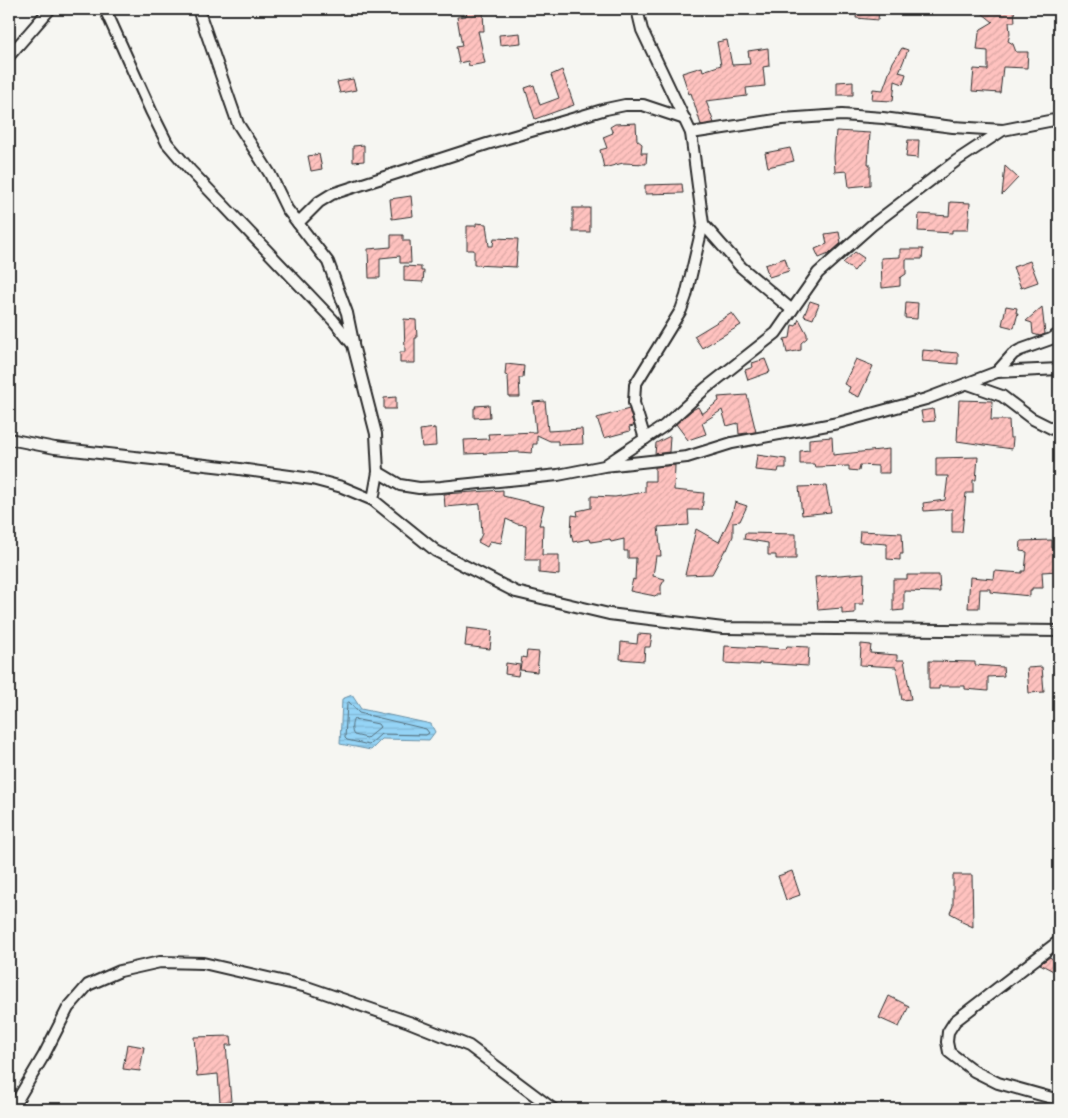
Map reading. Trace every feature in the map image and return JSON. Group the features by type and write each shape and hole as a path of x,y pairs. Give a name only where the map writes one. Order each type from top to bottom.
{"street":[{"path":"9,56 50,9"},
{"path":"105,9 151,111 168,143 190,170 332,320 353,345"},
{"path":"198,9 238,124 270,174 288,209 328,262 347,313 353,345 376,434 378,472 373,500"},
{"path":"637,9 642,30 691,133 703,224 681,310 635,385 634,403 646,439"},
{"path":"298,223 319,202 332,194 487,144 606,109 625,105 643,105 685,119"},
{"path":"691,133 782,119 842,115 883,118 953,128 1003,130 1059,119"},
{"path":"604,466 664,426 706,388 776,333 818,273 872,225 956,161 1003,130"},
{"path":"703,224 741,267 792,310"},
{"path":"997,372 1013,354 1059,334"},
{"path":"378,472 400,485 419,488 441,487 558,474 604,466 687,456 732,444 838,423 926,399 997,372 1059,369"},
{"path":"968,384 1002,396 1035,421 1059,432"},
{"path":"9,439 55,448 312,479 342,487 373,500 436,550 516,592 609,614 723,628 1059,631"},
{"path":"1059,941 955,1021 948,1032 947,1042 950,1052 986,1078 1059,1100"},
{"path":"12,1109 44,1055 68,1008 88,985 120,971 160,962 202,963 308,987 409,1022 469,1046 553,1109"}],"water":[{"path":"352,695 361,709 431,724 435,732 429,740 382,739 371,750 340,744 342,699"}],"building":[{"path":"857,9 879,10 878,20 856,18"},
{"path":"977,9 1014,9 1015,22 1009,22 1010,34 1008,41 1013,44 1016,52 1028,52 1027,68 1003,67 1000,93 972,91 974,69 988,70 988,51 977,50 979,33 981,29 993,22"},
{"path":"483,11 484,31 478,31 485,63 469,66 468,61 459,63 456,47 462,46 457,17 466,16 466,12"},
{"path":"520,33 521,43 500,45 499,35"},
{"path":"727,40 732,65 750,64 748,51 768,48 769,66 763,67 765,86 746,88 747,96 706,101 714,123 701,125 691,93 689,94 682,73 702,67 703,71 721,65 717,42"},
{"path":"902,48 908,50 899,72 906,74 903,84 895,81 893,101 872,100 873,89 883,90 893,62"},
{"path":"562,70 574,105 535,119 525,88 534,85 540,105 559,98 551,75"},
{"path":"353,79 356,90 340,93 337,82"},
{"path":"853,81 853,95 837,95 837,82"},
{"path":"636,123 637,140 642,144 641,153 647,153 646,164 623,163 604,168 600,150 607,148 603,137 613,133 610,127 615,124"},
{"path":"836,131 870,133 868,164 870,164 870,185 849,187 847,171 835,172"},
{"path":"908,140 919,140 918,158 906,157"},
{"path":"364,145 364,161 353,162 353,146"},
{"path":"790,148 794,161 768,167 765,153"},
{"path":"319,154 322,169 311,171 308,156"},
{"path":"1005,166 1018,178 1002,195"},
{"path":"682,184 683,193 645,194 645,185"},
{"path":"411,196 413,216 392,219 390,199"},
{"path":"950,202 970,203 968,230 952,230 952,233 918,231 919,214 949,216"},
{"path":"573,208 590,208 590,232 573,232"},
{"path":"476,223 486,224 489,246 493,246 494,238 518,239 516,267 474,265 474,250 467,250 467,226 476,226"},
{"path":"839,232 841,243 829,254 819,258 815,249 827,244 825,234"},
{"path":"391,235 403,235 403,241 410,241 411,263 400,263 400,256 380,258 380,278 369,278 368,249 391,247"},
{"path":"900,249 923,249 922,259 906,259 906,274 900,278 900,286 882,288 881,258 900,257"},
{"path":"855,252 864,258 854,271 843,263"},
{"path":"785,258 789,271 769,277 765,265"},
{"path":"1030,261 1038,282 1021,288 1013,267"},
{"path":"404,266 421,267 421,271 424,271 423,282 404,281"},
{"path":"810,301 819,304 813,319 804,316"},
{"path":"906,302 918,303 917,319 905,318"},
{"path":"1006,306 1017,308 1016,313 1018,313 1014,328 1002,325"},
{"path":"1042,307 1045,334 1040,336 1033,334 1032,323 1026,321"},
{"path":"732,313 741,325 702,348 694,336"},
{"path":"404,319 416,320 415,363 400,363 400,352 405,352"},
{"path":"799,319 807,334 807,338 801,343 801,350 787,353 784,339 790,338 792,325 796,326"},
{"path":"923,350 958,353 958,364 922,361"},
{"path":"765,359 770,372 748,380 745,370 753,367 752,363"},
{"path":"856,359 873,366 859,397 848,392 850,387 844,384"},
{"path":"506,364 524,366 523,378 519,378 520,397 509,397 508,376 505,375"},
{"path":"747,395 756,432 739,434 738,423 727,426 722,410 702,423 706,434 688,440 676,424 698,407 702,414 719,401 718,397"},
{"path":"396,397 396,409 384,409 384,398"},
{"path":"959,400 992,401 991,420 1009,420 1010,438 1013,438 1012,449 957,441"},
{"path":"545,401 548,431 582,429 583,444 558,445 558,441 550,441 537,435 537,444 533,444 532,453 465,454 464,440 489,439 488,434 536,432 533,402"},
{"path":"489,405 490,417 474,418 475,406"},
{"path":"629,409 634,426 629,427 630,431 604,438 597,418"},
{"path":"933,409 935,421 923,422 921,411"},
{"path":"435,428 436,446 422,447 420,430"},
{"path":"670,436 669,452 655,454 656,443"},
{"path":"832,437 833,455 889,449 889,473 878,473 878,466 860,465 859,471 849,470 849,466 815,467 814,464 800,464 800,451 809,450 809,439"},
{"path":"757,455 786,459 786,468 779,468 778,472 755,470"},
{"path":"978,457 976,480 973,480 973,493 966,493 962,532 952,532 952,509 924,511 923,503 945,500 948,476 936,476 936,458"},
{"path":"675,465 674,490 704,493 702,510 688,510 689,525 658,527 661,556 656,556 653,576 665,579 661,586 661,595 655,596 630,591 633,579 635,580 636,558 628,558 628,551 624,551 624,539 611,542 610,539 591,542 590,539 573,542 571,532 572,515 578,516 577,511 591,508 591,496 615,497 645,492 645,481 655,481 655,467"},
{"path":"826,486 831,512 802,515 799,487"},
{"path":"503,490 503,496 544,506 539,525 543,525 542,555 559,555 559,575 539,573 539,560 525,560 526,525 517,524 506,519 501,543 490,541 487,547 478,542 482,534 480,504 445,507 444,494"},
{"path":"735,502 747,506 740,521 733,522 733,536 727,550 725,550 712,574 685,575 696,529 719,542 732,514"},
{"path":"860,531 902,533 903,554 900,554 900,560 887,559 887,544 859,542"},
{"path":"745,533 796,534 796,559 776,559 776,555 768,555 768,543 744,539"},
{"path":"1052,540 1052,548 1059,548 1059,571 1042,572 1043,588 1032,588 1030,596 990,592 990,589 980,589 979,608 968,608 970,577 994,579 995,571 1022,573 1022,571 1025,571 1027,552 1020,551 1021,541"},
{"path":"864,573 863,604 855,604 855,613 842,614 842,608 818,610 815,577"},
{"path":"907,575 939,575 940,592 904,591 904,610 893,611 893,579 907,579"},
{"path":"467,628 492,631 490,649 465,646"},
{"path":"638,634 652,635 650,647 645,647 644,661 620,659 621,642 637,644"},
{"path":"861,644 871,645 870,653 897,655 897,660 904,660 911,699 902,700 896,667 860,665"},
{"path":"725,646 786,649 787,646 809,647 808,666 724,663"},
{"path":"527,651 539,652 537,672 520,670 522,657 526,658"},
{"path":"929,661 975,662 975,665 1003,667 1004,676 988,677 988,691 965,689 965,686 939,686 939,689 929,689"},
{"path":"506,663 520,665 518,676 505,674"},
{"path":"1042,667 1044,692 1029,693 1027,668"},
{"path":"792,871 800,895 786,900 778,876"},
{"path":"953,875 972,875 973,927 960,921 961,919 950,913 953,906"},
{"path":"1050,957 1059,964 1059,974 1040,964"},
{"path":"889,996 909,1006 899,1027 879,1018"},
{"path":"231,1036 232,1045 226,1045 231,1101 220,1102 218,1074 197,1076 194,1037"},
{"path":"127,1044 144,1047 140,1071 123,1069"}]}
